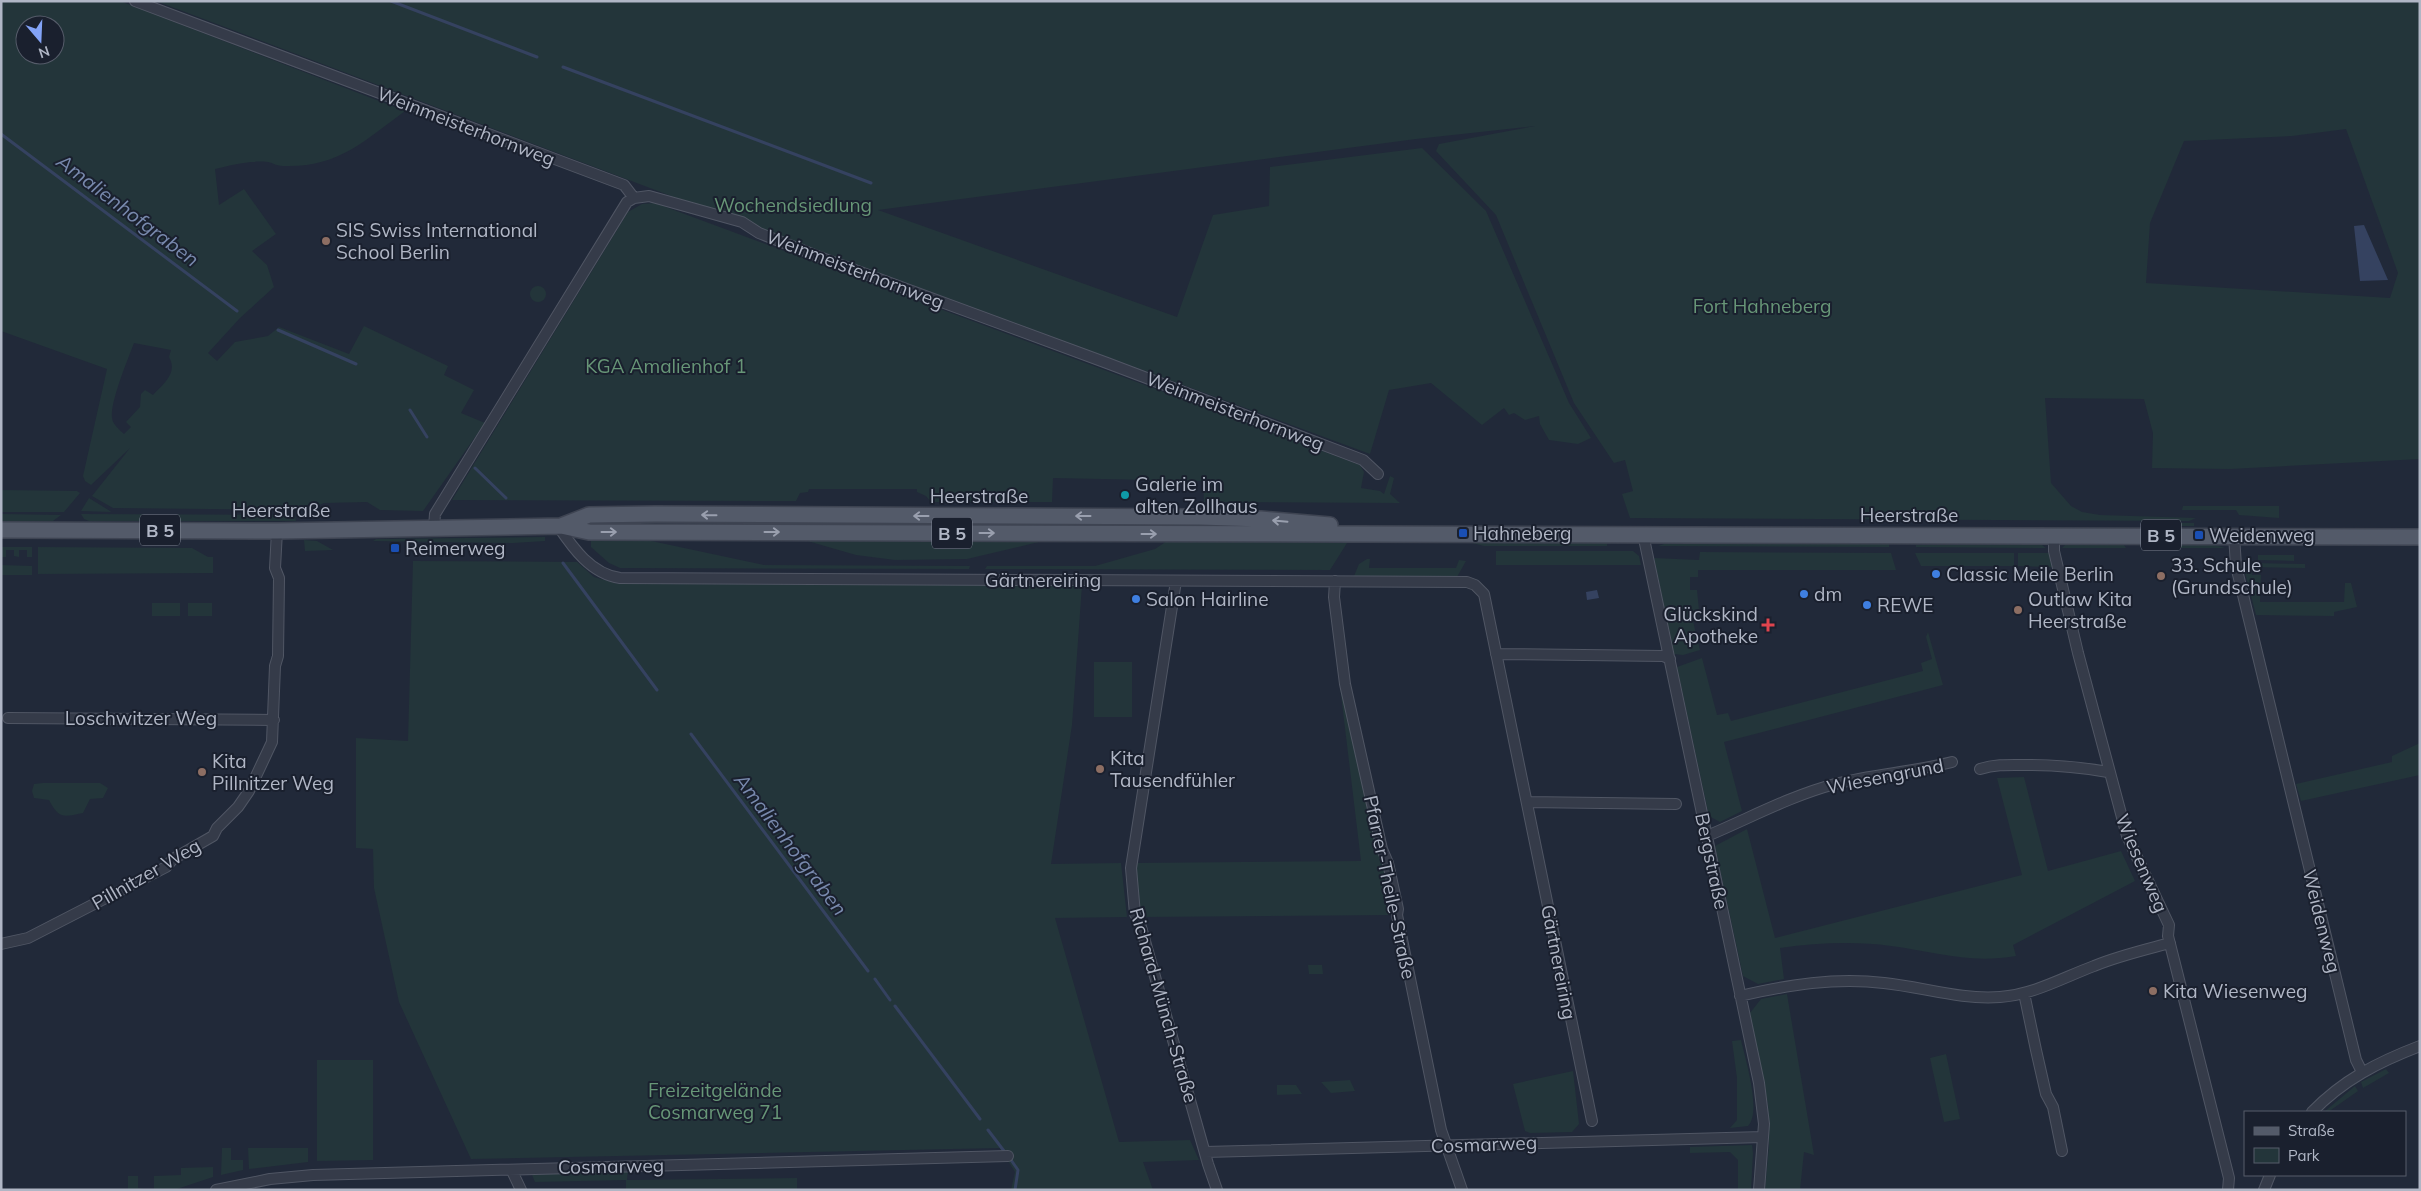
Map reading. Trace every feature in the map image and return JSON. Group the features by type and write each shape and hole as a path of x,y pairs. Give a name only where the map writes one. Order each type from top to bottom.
{"main road":[{"name":"Heerstraße","path":"1,530 276,531 559,526 589,532 1289,534 1399,532 2420,537"}],"street":[{"name":"Weinmeisterhornweg","path":"136,1 624,185 634,198 649,196 742,222 760,233 825,259 1098,359 1363,460 1378,474"},
{"path":"434,527 435,514 627,202 634,198"},
{"name":"Gärtnereiring","path":"559,526 572,546 595,569 602,574 620,578 1467,582 1475,585 1484,594 1592,1121"},
{"name":"Pillnitzer Weg","path":"1,944 33,936 166,867 173,859 213,836 217,828 238,807 257,776 272,742 275,666 278,647 279,578 275,568 276,531"},
{"name":"Bergstraße","path":"1643,534 1761,1098 1764,1137 1759,1190"},
{"name":"Wiesenweg","path":"2054,536 2054,552 2108,772 2127,836 2166,919 2170,943 2229,1178 2228,1190"},
{"name":"Weidenweg","path":"2234,536 2236,566 2356,1060 2362,1072"},
{"name":"Richard-Münch-Straße","path":"1176,581 1131,868 1135,914 1142,929 1217,1190"},
{"name":"Pfarrer-Theile-Straße","path":"1335,581 1334,596 1345,684 1382,849 1390,872 1398,909 1397,915 1441,1130 1462,1190"},
{"path":"1496,654 1663,656 1670,659"},
{"name":"Loschwitzer Weg","path":"8,718 274,720"},
{"name":"Wiesengrund","path":"1707,836 1802,794 1872,775 1931,767 1952,762"},
{"path":"1980,770 1992,765 2050,765 2077,766 2108,772"},
{"path":"1527,802 1676,804"},
{"path":"1740,996 1793,985 1859,981 1884,983 1978,998 2024,993 2055,984 2113,959 2170,943"},
{"path":"2024,993 2046,1094 2052,1107 2062,1151"},
{"path":"2313,1111 2336,1090 2362,1072 2420,1046"},
{"name":"Cosmarweg","path":"1205,1152 1764,1137"},
{"name":"Cosmarweg","path":"216,1190 270,1179 313,1175 1008,1156"},
{"path":"512,1171 521,1190"},
{"path":"2264,1190 2270,1176"},
{"path":"270,1179 273,1190"}],"green space":[{"path":"4,1 120,1 405,111 363,142 335,157 319,162 279,166 268,162 255,162 234,164 215,169 219,205 244,189 276,234 252,251 267,265 274,287 240,318 208,353 217,361 235,342 268,336 279,327 349,354 364,326 448,366 444,375 474,390 461,413 485,423 423,511 380,510 367,502 324,503 308,510 113,508 92,496 130,448 91,485 85,481 83,476 107,369 1,331 1,4","holes":["134,343 171,350 169,357 172,368 171,373 153,395 145,390 141,394 140,407 126,422 131,427 124,434 116,427 112,418 112,411 120,381"]},
{"path":"156,1 2420,1 2420,459 2230,469 2152,468 2153,433 2144,399 2045,398 2051,483 2071,506 2082,512 2100,515 2196,518 2189,521 1630,518 1622,494 1633,491 1625,460 1614,463 1574,403 1496,215 1436,151 1439,144 1535,126 1416,139 878,210 1177,317 1213,215 1269,206 1270,167 1422,148 1486,211 1569,403 1591,438 1578,444 1549,440 1540,424 1539,416 1525,420 1514,413 1509,415 1504,408 1482,425 1431,383 1389,390 1370,454 679,199","holes":["2346,129 2398,273 2390,298 2146,283 2150,223 2184,141 2292,136"]},
{"name":"KGA Amalienhof 1","path":"655,203 1360,465 1364,472 1361,488 1380,491 1384,494 1390,476 1394,478 1390,494 1400,503 1204,502 1203,481 1053,478 1052,502 931,502 926,496 917,492 917,489 809,489 808,492 800,493 796,501 452,500 628,212 642,204"},
{"path":"538,286 544,288 546,294 544,300 538,302 532,300 530,294 532,288"},
{"path":"1,490 77,491 80,493 64,512 1,512"},
{"path":"89,498 110,511 111,512 81,511"},
{"path":"2183,506 2279,506 2279,518 2239,515 2236,510 2182,510"},
{"path":"1,514 61,515 53,521 1,521"},
{"path":"81,514 295,515 296,521 89,521 84,519"},
{"path":"2157,523 2194,523 2194,526 2158,526"},
{"path":"545,537 545,541 513,543 373,541 376,539"},
{"path":"591,537 642,539 764,565 970,566 969,569 620,568 609,563 591,547"},
{"path":"1170,539 1347,543 1330,570 985,569 987,566 1095,566 1155,549"},
{"path":"304,540 317,541 333,550 305,551"},
{"path":"804,540 1149,540 1043,541 967,559 895,560 856,555"},
{"path":"1472,543 1607,543 1607,546 1484,546"},
{"path":"1664,544 1889,544 1889,547 1658,546"},
{"path":"1916,545 2042,545 2046,548 1916,547"},
{"path":"2065,545 2124,545 2126,548 2062,548"},
{"path":"2167,545 2215,545 2225,548 2166,548"},
{"path":"1,547 32,547 32,557 27,557 27,550 19,550 19,557 14,556 14,550 6,550 6,557 2,557"},
{"path":"38,547 192,548 208,557 213,557 213,573 38,574"},
{"path":"1496,551 1633,551 1639,556 1641,565 1496,565"},
{"path":"1700,552 1891,553 1896,570 1698,570 1698,577 1690,577 1690,590 1697,590 1699,610 1691,613 1700,650 1683,655 1674,654 1654,558 1699,560"},
{"path":"1915,553 2014,553 2014,566 1921,566"},
{"path":"2018,553 2049,553 2053,567 2018,566"},
{"path":"2258,555 2294,555 2294,561 2258,560"},
{"path":"1370,559 1369,568 1456,568 1459,560 1466,561 1457,577 1354,576 1359,564"},
{"name":"Freizeitgelände Cosmarweg 71","path":"413,561 577,562 594,577 618,584 1082,585 1072,725 1051,864 1121,863 1127,917 1055,918 1119,1142 1190,1140 1199,1160 1143,1162 1153,1190 1011,1190 1015,1172 1000,1148 471,1159 399,1002 374,888 373,849 356,848 356,738 408,741"},
{"path":"2247,563 2305,564 2305,568 2251,567 2252,575 2261,575 2260,602 2344,602 2345,583 2351,583 2357,607 2334,612 2334,616 2256,615 2243,565"},
{"path":"1,565 32,566 32,575 1,575"},
{"path":"152,603 180,603 180,616 152,616"},
{"path":"188,603 212,603 212,616 188,616"},
{"path":"1928,632 1943,685 1724,742 1742,811 1720,822 1709,816 1677,667 1702,658 1717,715 1728,713 1731,721 1923,671 1921,663 1932,659 1926,637"},
{"path":"1094,662 1132,662 1132,717 1094,717"},
{"path":"1338,670 1380,861 1384,864 1394,912 1392,915 1142,917 1139,914 1134,866 1136,863 1361,861"},
{"path":"2420,743 2420,775 2301,801 2296,784 2392,762 2392,756"},
{"path":"2024,777 2048,871 2121,851 2135,881 2013,945 2016,956 1983,959 1877,944 1822,944 1780,948 1784,979 1758,984 1743,976 1715,846 1747,829 1775,938 2022,875 1997,778"},
{"path":"100,783 108,788 103,798 90,799 83,813 66,816 59,814 49,800 34,798 32,791 34,784"},
{"path":"1308,965 1322,965 1323,974 1309,974"},
{"path":"1787,994 1814,1155 1804,1152 1800,1190 1765,1190 1769,1146 1768,1105 1750,1013 1761,999"},
{"path":"1741,1040 1753,1097 1752,1119 1748,1126 1730,1128 1737,1120 1737,1078 1732,1041"},
{"path":"1946,1054 1960,1119 1944,1122 1930,1058"},
{"path":"317,1060 373,1060 373,1160 317,1161"},
{"path":"2386,1069 2389,1073 2363,1088 2361,1082"},
{"path":"1573,1071 1579,1124 1572,1132 1530,1133 1525,1131 1513,1084"},
{"path":"1350,1080 1355,1091 1331,1093 1321,1082"},
{"path":"1277,1085 1296,1085 1302,1094 1277,1095"},
{"path":"2355,1086 2358,1091 2329,1111 2325,1111"},
{"path":"1752,1145 1751,1190 1738,1190 1738,1160 1730,1152 1690,1153 1690,1147"},
{"path":"222,1148 231,1148 231,1160 243,1160 243,1170 221,1175"},
{"path":"248,1148 308,1148 308,1162 249,1169"},
{"path":"213,1167 213,1177 174,1190 154,1190 154,1176 181,1175 181,1168"},
{"path":"628,1169 627,1180 797,1178 797,1190 626,1190 626,1180 535,1182 532,1175"},
{"path":"128,1176 138,1176 138,1188 149,1190 128,1190"}],"water":[{"path":"2364,225 2388,280 2360,281 2354,226"},
{"path":"1597,590 1599,598 1587,600 1586,592"}],"waterway":[{"path":"391,1 537,57"},
{"path":"563,67 871,183"},
{"name":"Amalienhofgraben","path":"1,134 237,311"},
{"name":"Amalienhofgraben","path":"278,330 356,364"},
{"name":"Amalienhofgraben","path":"410,410 427,437"},
{"name":"Amalienhofgraben","path":"475,468 506,498"},
{"name":"Amalienhofgraben","path":"563,563 657,690"},
{"name":"Amalienhofgraben","path":"691,734 868,971"},
{"name":"Amalienhofgraben","path":"875,979 890,1000"},
{"name":"Amalienhofgraben","path":"895,1006 980,1119"},
{"name":"Amalienhofgraben","path":"988,1130 1004,1151"},
{"name":"Amalienhofgraben","path":"1011,1160 1018,1170 1015,1190"}],"place":[{"name":"SIS Swiss International School Berlin","path":"326,241"},
{"name":"Galerie im alten Zollhaus","path":"1125,495"},
{"name":"Hahneberg","path":"1463,533"},
{"name":"Weidenweg","path":"2199,535"},
{"name":"Reimerweg","path":"395,548"},
{"name":"Classic Meile Berlin","path":"1936,574"},
{"name":"33. Schule (Grundschule)","path":"2161,576"},
{"name":"dm","path":"1804,594"},
{"name":"Salon Hairline","path":"1136,599"},
{"name":"REWE","path":"1867,605"},
{"name":"Outlaw Kita Heerstraße","path":"2018,610"},
{"name":"Glückskind Apotheke","path":"1768,625"},
{"name":"Kita Tausendfühler","path":"1100,769"},
{"name":"Kita Pillnitzer Weg","path":"202,772"},
{"name":"Kita Wiesenweg","path":"2153,991"}],"park label":[{"name":"Wochendsiedlung","path":"793,205"},
{"name":"Fort Hahneberg","path":"1762,306"}]}
